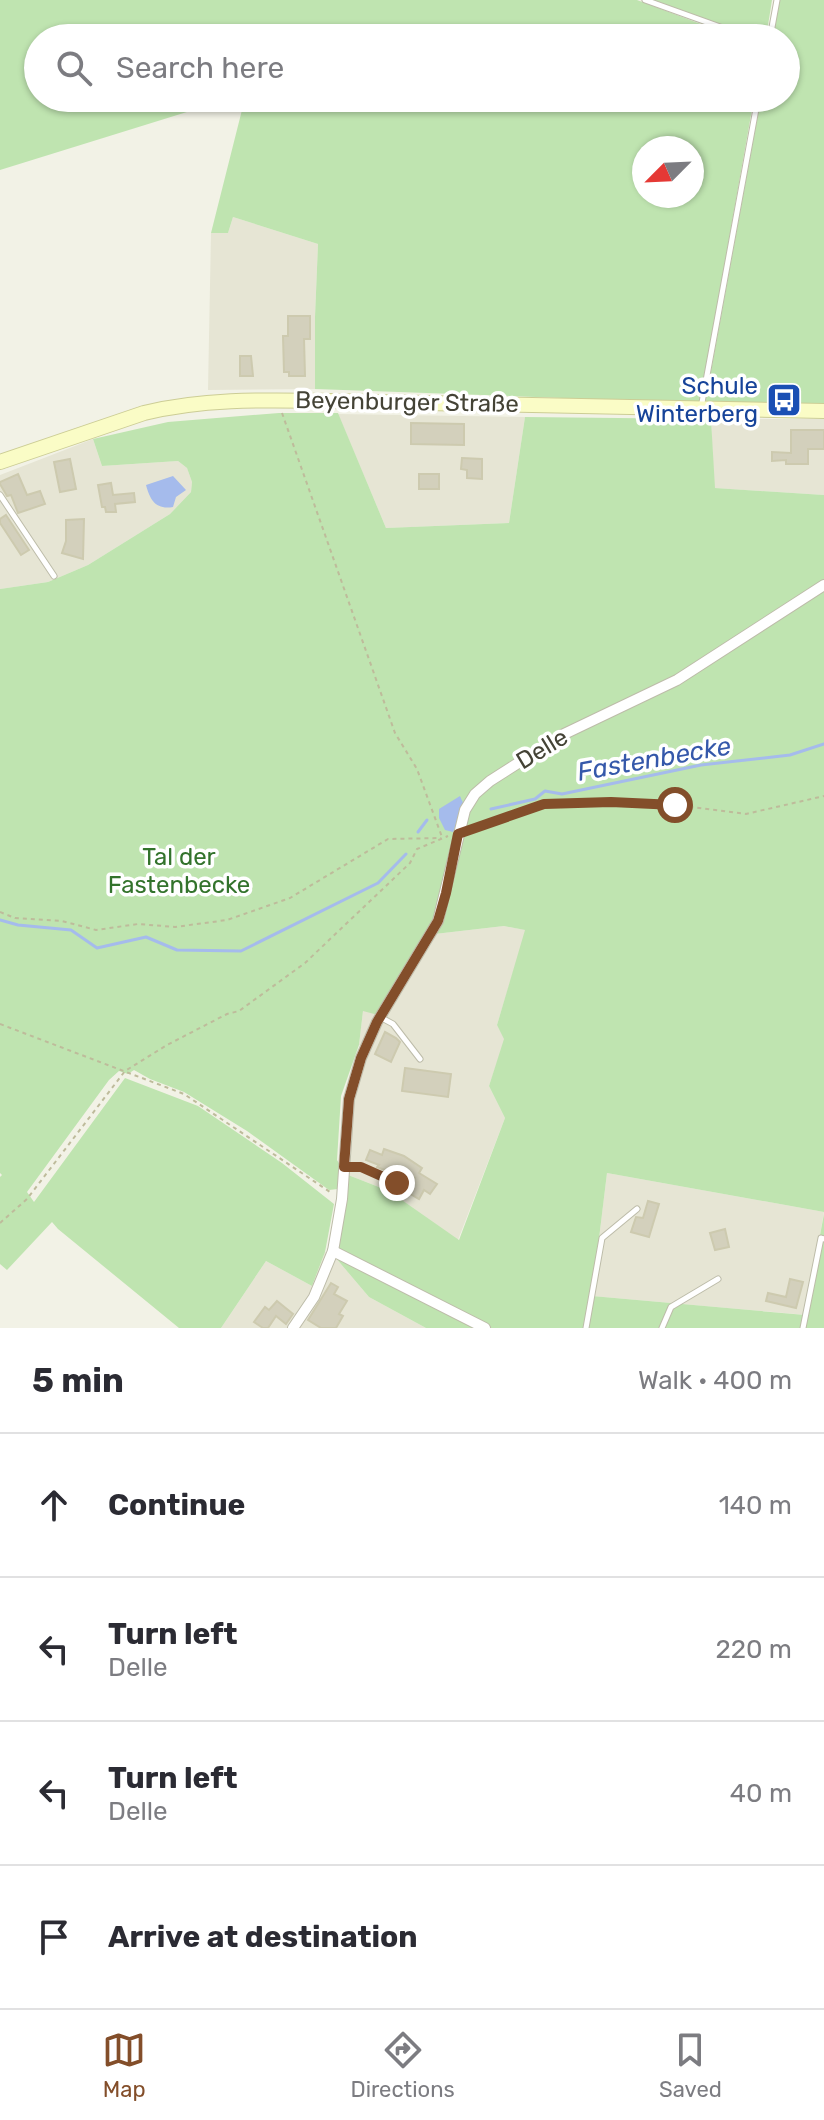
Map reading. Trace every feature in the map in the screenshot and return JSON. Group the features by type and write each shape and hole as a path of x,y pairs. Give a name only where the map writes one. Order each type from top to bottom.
{"main road":[{"name":"Beyenburger Straße","path":"0,462 164,408 207,402 278,400 824,411"}],"street":[{"name":"Delle","path":"298,1326 333,1251 342,1199 349,1099 361,1058 380,1017 438,921 458,834 465,810 475,794 562,735 677,680 824,585"},
{"path":"333,1251 485,1328"}],"lane":[{"path":"645,0 712,24"},
{"path":"773,24 777,0"},
{"path":"701,409 755,112"},
{"path":"0,495 54,576"},
{"path":"380,1017 393,1024 420,1059"},
{"path":"344,1167 361,1167 397,1183"},
{"path":"586,1328 602,1238 637,1209"},
{"path":"803,1328 821,1238 824,1239"},
{"path":"662,1328 671,1307 718,1279"}],"path":[{"path":"278,400 395,733 417,769 443,838"},
{"path":"0,1223 27,1199 125,1071 167,1045 227,1014 239,1011 305,963 410,863 417,849 544,804 611,802 675,805 746,814 824,796"},
{"path":"0,912 15,918 62,921 96,930 138,924 175,927 227,920 290,898 388,839 443,838"},
{"path":"0,1024 184,1094 342,1199"}],"shaded area":[{"path":"233,217 318,244 315,389 208,390 211,233 228,233"},
{"path":"338,414 525,417 509,523 386,528"},
{"path":"711,419 824,419 824,495 714,488"},
{"path":"93,439 102,466 178,461 187,468 192,482 191,492 170,514 88,565 48,582 0,589 0,475"},
{"path":"504,926 526,930 497,1025 505,1039 489,1086 505,1118 458,1240 389,1191 343,1173 351,1101 367,1049 359,1045 363,1011 426,935"},
{"path":"607,1173 824,1212 806,1315 592,1296"},
{"path":"325,1252 335,1257 369,1297 426,1328 221,1328 266,1261 312,1286"}],"green space":[{"path":"0,0 637,0 701,24 24,24 24,112 187,112 0,170"},
{"path":"653,0 772,0 768,24 720,24"},
{"path":"778,0 824,0 824,406 705,404 758,112 800,112 800,24 774,24"},
{"path":"241,112 752,112 700,403 315,389 318,244 233,217 228,233 211,233"},
{"name":"Tal der Fastenbecke","path":"279,413 338,413 386,528 509,523 525,417 711,419 715,488 824,495 824,1212 607,1173 592,1296 805,1315 824,1214 824,1328 426,1328 369,1297 335,1257 343,1173 389,1191 459,1240 505,1118 489,1086 504,1039 497,1025 525,930 504,926 426,935 378,1015 363,1011 359,1045 341,1096 338,1189 329,1190 247,1131 184,1092 134,1070 128,1074 119,1071 109,1080 27,1192 34,1202 125,1078 198,1106 282,1163 334,1204 325,1252 312,1286 266,1261 221,1328 179,1328 52,1222 7,1270 0,1264 0,589 48,582 88,565 170,514 191,492 192,482 187,468 178,461 102,466 93,439 168,422"}],"water":[{"path":"173,476 186,490 176,497 173,507 158,505 146,485"},
{"path":"460,796 464,805 453,832 445,830 439,818 439,809"}],"building":[{"path":"288,316 310,316 310,339 304,339 305,376 289,376 289,372 284,372 283,336 288,336"},
{"path":"240,356 251,356 253,376 240,376"},
{"path":"411,423 464,424 464,445 411,444"},
{"path":"791,430 824,430 824,449 808,449 808,464 772,461 772,452 791,453"},
{"path":"462,458 482,459 482,479 467,478 467,470 461,469"},
{"path":"70,459 76,489 60,492 54,462"},
{"path":"18,474 27,495 40,491 45,504 18,513 11,495 7,496 0,482"},
{"path":"419,474 439,474 439,489 419,489"},
{"path":"111,483 113,495 134,493 135,502 115,504 116,512 106,512 102,507 98,485"},
{"path":"6,515 29,550 21,555 0,523"},
{"path":"84,519 83,559 62,553 66,541 66,520"},
{"path":"385,1032 400,1042 391,1062 375,1054"},
{"path":"405,1068 451,1074 448,1097 402,1091"},
{"path":"384,1149 404,1156 422,1168 419,1173 437,1184 430,1194 424,1190 419,1199 407,1192 415,1178 400,1169 398,1175 366,1160 370,1150 382,1155"},
{"path":"648,1201 659,1204 649,1237 631,1232 636,1217 643,1218"},
{"path":"725,1229 729,1247 715,1250 710,1233"},
{"path":"790,1279 803,1282 796,1308 766,1301 768,1293 786,1297"},
{"path":"331,1283 338,1287 334,1294 347,1301 339,1314 343,1316 336,1328 321,1328 308,1320"},
{"path":"277,1301 293,1314 286,1324 276,1316 268,1328 254,1322 265,1307 269,1310"}],"waterway":[{"name":"Fastenbecke","path":"491,809 535,799 545,791 562,794 701,765 790,755 824,744"},
{"name":"Fastenbecke","path":"418,832 427,820"},
{"name":"Fastenbecke","path":"0,920 18,925 71,930 97,948 146,937 177,950 241,951 378,883 406,854"}],"place":[{"name":"Schule Winterberg","path":"784,400"}],"route":[{"path":"397,1183 361,1167 344,1167 349,1099 361,1058 377,1022 438,921 458,834 544,804 611,802 675,805"}]}
